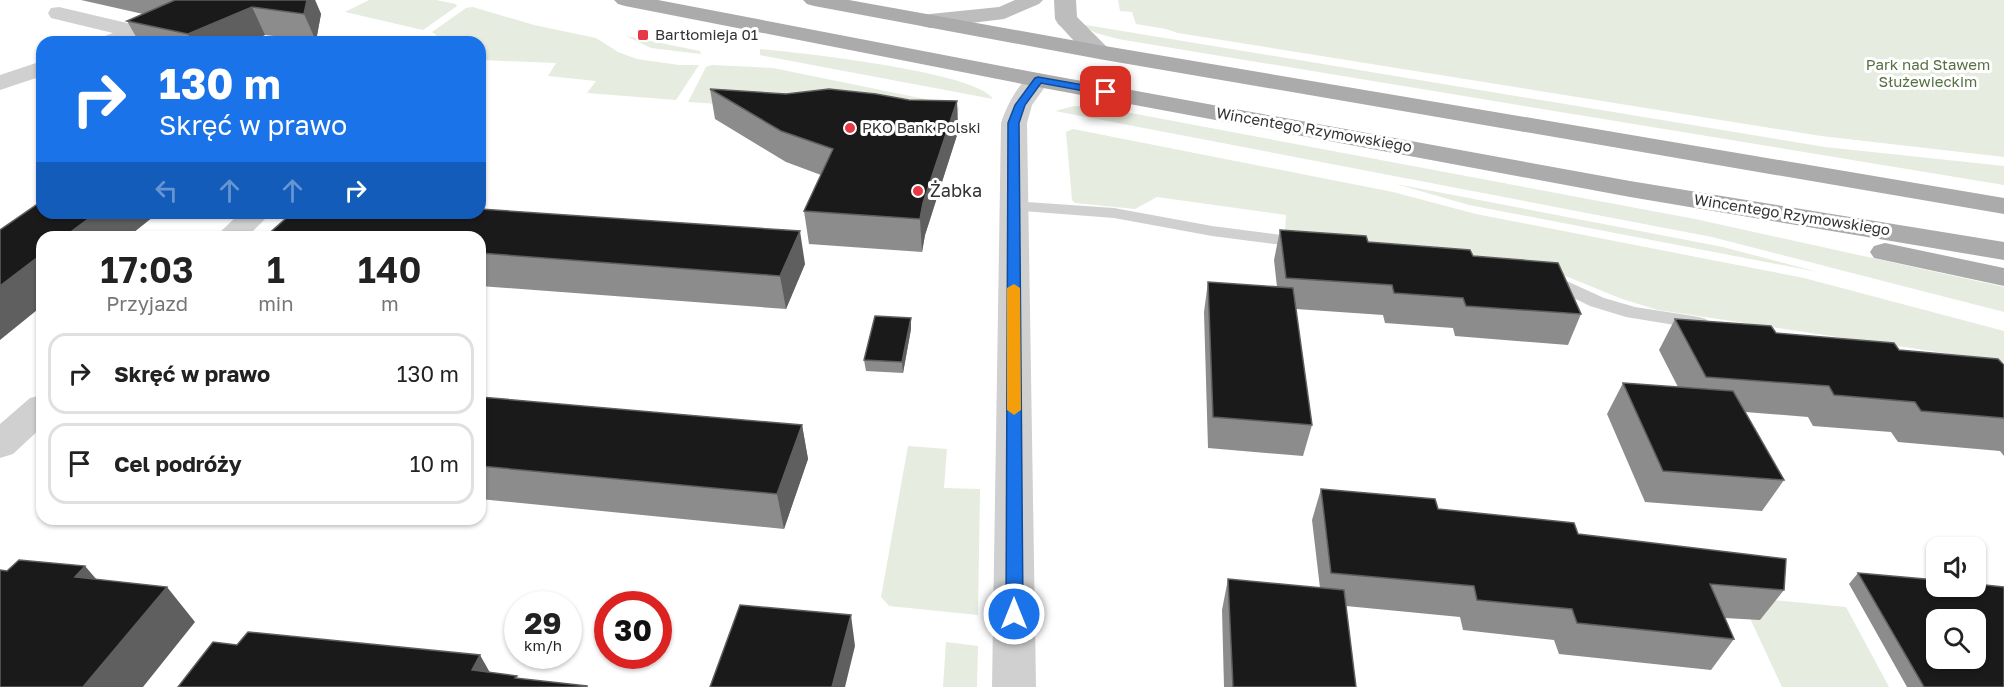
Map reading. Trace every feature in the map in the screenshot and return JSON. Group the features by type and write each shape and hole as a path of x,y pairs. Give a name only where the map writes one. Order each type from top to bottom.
{"main road":[{"name":"Wincentego Rzymowskiego","path":"625,0 1038,80 1630,189 2004,251"},
{"path":"814,0 1099,52 2004,206"},
{"name":"Wincentego Rzymowskiego","path":"1630,189 1875,250 2004,277"}],"street":[{"path":"930,21 1004,13 1032,0"},
{"path":"1065,0 1066,19 1099,52"},
{"path":"59,13 136,32 126,36"},
{"path":"0,83 36,70"},
{"path":"1014,687 1014,123 1020,105 1038,80"},
{"path":"237,231 250,219"},
{"path":"0,445 36,412"}],"lane":[{"path":"1014,206 1114,213 1212,231 1328,246"},
{"path":"1534,274 1552,280 1597,302 1633,313 1721,327"}],"green space":[{"path":"369,0 436,0 457,6 423,30 345,12"},
{"name":"Park nad Stawem Służewieckim","path":"1118,0 2004,0 2004,157 1821,136 1178,33 1136,24 1132,12 1120,11"},
{"path":"473,7 534,25 596,38 618,52 637,59 679,65 699,65 676,100 587,93 596,81 548,76 556,63 486,60 486,36 438,36 432,32 466,8"},
{"path":"1080,24 1825,147 2004,166 2004,185 1118,39 1096,33"},
{"path":"626,36 700,51 701,54 651,48"},
{"path":"760,49 846,59 922,72 980,89 993,99 760,55"},
{"path":"712,65 773,68 954,105 959,108 958,115 954,119 688,102 706,67"},
{"path":"1074,106 1104,108 1695,219 2004,287 2004,312 1712,237 1055,111"},
{"path":"1073,129 1393,192 1476,214 1804,278 2004,331 2004,362 1658,310 1622,299 1546,268 1285,231 1286,215 1157,197 1135,209 1075,203 1072,200 1066,132"},
{"path":"1396,184 1723,247 1818,272 1469,205"},
{"path":"908,446 947,449 944,488 980,489 978,615 889,606 881,597"},
{"path":"1740,597 1846,607 1889,687 1782,687"},
{"path":"946,642 978,646 977,687 943,687"}],"building":[{"path":"175,0 307,0 304,14 252,7 188,34 127,21"},
{"path":"710,89 786,94 829,89 909,100 957,101 923,203 920,219 804,211 833,149 781,131"},
{"path":"36,205 36,219 88,219 72,231 36,231 36,259 0,286 0,230"},
{"path":"486,209 800,231 780,276 486,253 486,231 272,231 285,219 486,219"},
{"path":"1280,230 1366,236 1368,242 1470,250 1473,256 1558,263 1581,314 1466,306 1463,298 1394,293 1392,285 1286,278"},
{"path":"1208,282 1293,288 1312,425 1213,417"},
{"path":"875,316 911,318 902,362 864,360"},
{"path":"1675,319 1771,326 1776,333 1894,343 1899,350 1998,359 2004,365 2004,418 1921,411 1915,402 1834,395 1829,386 1706,377"},
{"path":"1623,383 1733,391 1784,480 1663,471"},
{"path":"486,398 802,425 777,494 486,467"},
{"path":"1321,489 1435,499 1438,509 1574,523 1578,534 1786,559 1784,590 1710,584 1734,639 1577,623 1572,609 1477,600 1474,586 1331,573"},
{"path":"19,560 85,566 75,577 167,587 83,687 0,687 0,570 7,571"},
{"path":"1858,573 1926,579 1926,597 1986,597 1986,585 2004,587 2004,687 1924,687"},
{"path":"1228,579 1344,590 1356,687 1233,687"},
{"path":"740,605 851,615 832,687 710,687"},
{"path":"248,632 480,655 472,670 587,687 178,687 213,642 237,645"}],"slow traffic":[{"path":"1014,288 1014,410"}],"place":[{"name":"Bartłomieja 01","path":"643,35"},
{"name":"PKO Bank Polski","path":"850,128"},
{"name":"Żabka","path":"918,191"}],"route":[{"path":"1014,614 1014,123 1020,105 1038,80 1106,92"}]}
